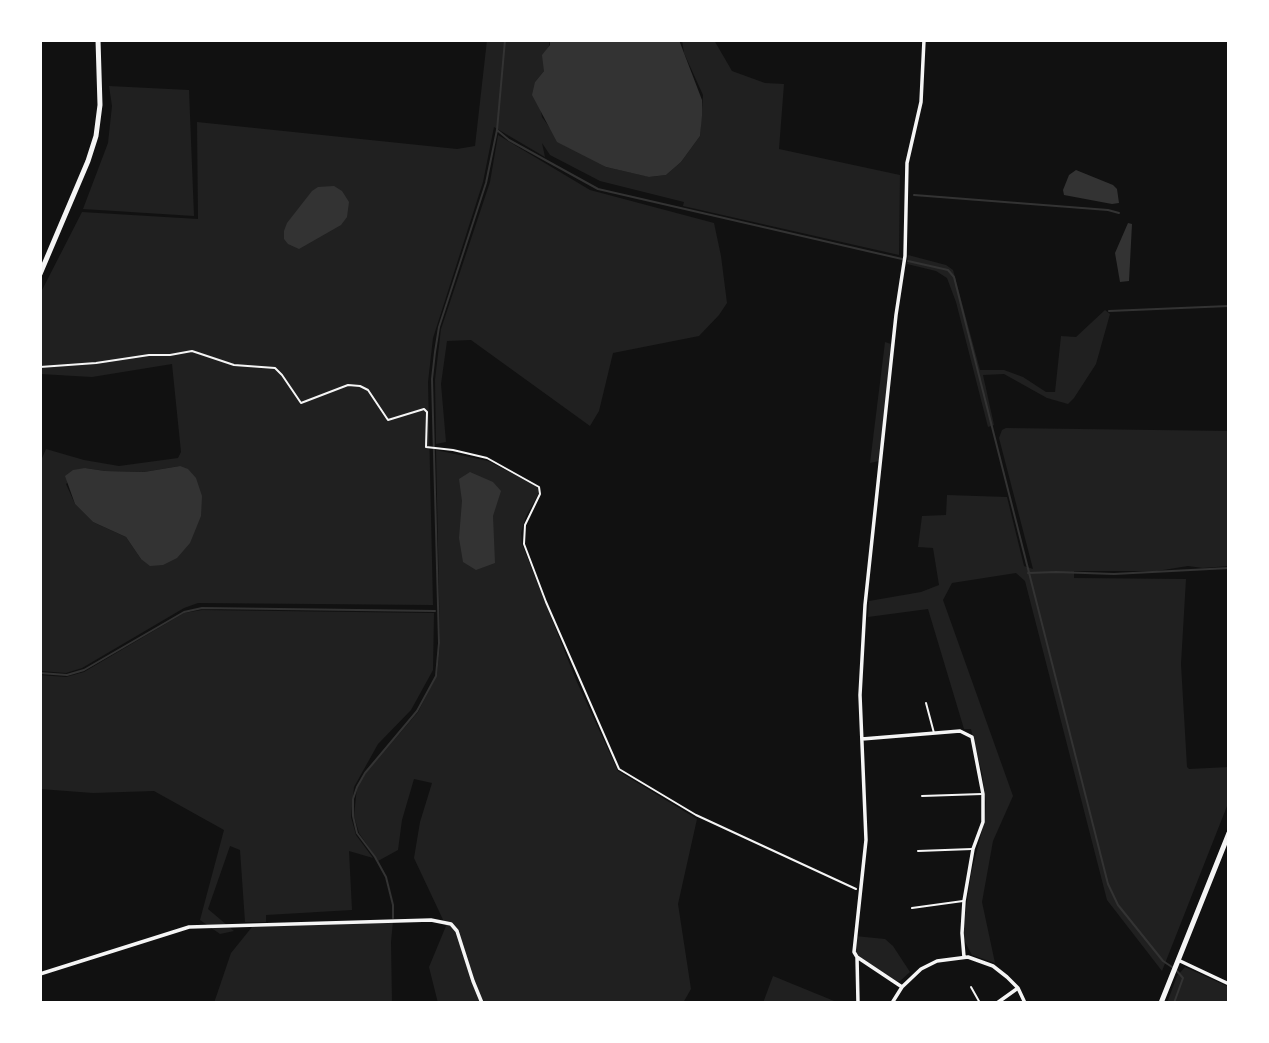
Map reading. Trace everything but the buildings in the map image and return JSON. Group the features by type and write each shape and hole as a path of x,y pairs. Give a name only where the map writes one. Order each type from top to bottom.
{"main road":[{"path":"40,274 96,136 100,105 98,40"},
{"path":"1161,1003 1229,833"}],"street":[{"path":"902,987 857,957 854,952 866,840 860,695 865,605 905,256 907,163 921,102 924,40"},
{"path":"862,739 960,732 972,737 983,794 983,822 973,849 964,901 964,957"},
{"path":"40,974 189,927 431,919 451,924 457,932 482,1003"},
{"path":"857,957 858,1003"},
{"path":"892,1003 902,987 921,969 937,961 964,957 993,966 1018,988 1025,1003"},
{"path":"1177,962 1229,984"},
{"path":"997,1003 1018,988"}],"lane":[{"path":"926,703 934,733"},
{"path":"922,796 983,794"},
{"path":"918,851 973,849"},
{"path":"912,908 964,901"},
{"path":"971,987 980,1003"}],"path":[{"path":"40,367 192,351 234,365 275,368 301,403 348,385 368,390 388,420 424,409 427,412 426,447 487,458 539,487 540,494 525,525 524,544 546,602 619,769 696,815 860,891"}],"shaded area":[{"path":"487,40 550,40 544,71 535,82 542,117 550,128 606,167 650,177 666,175 681,162 700,136 703,95 684,53 682,40 714,40 732,71 765,83 784,84 779,149 900,175 899,255 683,206 684,202 600,181 550,155 542,143 545,157 494,127 483,182 433,338 428,382 433,605 198,603 184,608 82,668 66,673 40,671 40,463 46,449 119,466 178,458 181,452 172,364 92,377 40,374 40,294 82,212 198,219 197,122 457,149 475,146","holes":["180,466 141,559 126,537 93,522 75,504 66,484 85,468 144,472"]},
{"path":"550,40 679,40 702,100 700,136 681,162 666,175 649,177 606,167 557,142 532,95 535,82 544,71 542,55 550,45"},
{"path":"109,86 189,90 194,216 83,209 108,143 112,106"},
{"path":"498,135 590,190 714,223 727,303 699,336 613,353 599,411 590,426 471,340 447,341 441,384 446,442 436,444 435,380 441,329 490,182"},
{"path":"1076,170 1113,185 1117,189 1119,203 1064,195 1063,190 1069,175"},
{"path":"334,186 342,191 349,202 347,217 341,225 299,249 288,244 284,239 287,223 312,191 318,187"},
{"path":"1128,223 1132,224 1129,281 1120,282 1115,253"},
{"path":"908,255 946,265 953,270 980,370 1004,370 1023,377 1046,392 1055,392 1061,336 1076,337 1105,310 1110,314 1096,364 1074,398 1068,404 1047,398 1004,374 983,375 994,425 988,427 956,302 947,278 936,271 907,264"},
{"path":"885,342 891,344 879,461 870,463"},
{"path":"1002,430 1229,431 1229,566 1188,566 1157,571 1074,571 1074,578 1186,579 1181,664 1187,767 1229,767 1229,801 1162,971 1107,900 1025,581 1016,573 952,583 943,600 1013,796 993,841 982,902 995,963 972,955 964,940 963,929 971,874 985,819 986,803 971,729 964,729 928,609 868,617 869,601 921,592 939,585 933,548 918,547 922,516 946,515 947,495 1007,497 1024,566 1033,569 999,438"},
{"path":"436,450 488,461 538,489 538,495 526,516 521,533 522,544 576,680 618,771 697,819 678,904 691,989 683,1003 438,1003 429,967 446,926 414,858 420,822 432,783 414,779 402,820 398,850 378,861 359,833 354,816 357,787 418,712 437,675 440,644"},
{"path":"180,466 188,469 196,478 202,496 201,516 190,543 177,558 163,565 150,566 141,559 126,537 93,522 75,504 65,476 73,470 85,468 144,472"},
{"path":"470,472 493,482 501,491 493,516 495,563 476,570 463,562 459,538 462,501 459,479"},
{"path":"202,610 434,613 433,670 411,710 378,744 354,787 351,817 356,835 373,858 349,851 352,910 266,915 266,922 245,922 240,850 230,846 208,909 234,931 220,934 200,920 224,830 154,791 93,793 40,789 40,675 66,677 84,672 184,613"},
{"path":"393,921 392,1003 214,1003 231,953 252,927"},
{"path":"855,936 885,939 893,946 910,972 900,981 891,982 857,956"},
{"path":"1185,967 1229,987 1229,1003 1167,1003 1177,976"},
{"path":"773,976 839,1003 763,1003"}],"waterway":[{"path":"393,918 393,905 386,877 357,833 353,799 365,773 417,711 436,676 439,643 432,379 439,327 486,183 497,130 505,40"},
{"path":"497,130 509,140 598,189 902,259"},
{"path":"914,195 1119,213"},
{"path":"908,261 948,270 954,277 1108,884 1118,905 1163,961 1172,967"},
{"path":"1109,311 1229,306"},
{"path":"1028,573 1114,574 1229,568"},
{"path":"40,673 67,675 84,670 184,612 202,608 435,611"},
{"path":"1174,1003 1183,978 1176,970"}]}
